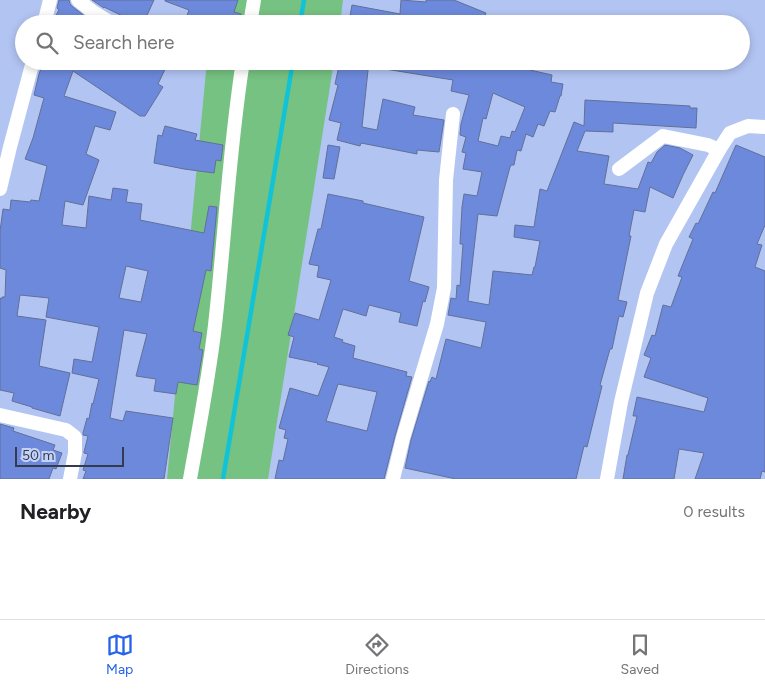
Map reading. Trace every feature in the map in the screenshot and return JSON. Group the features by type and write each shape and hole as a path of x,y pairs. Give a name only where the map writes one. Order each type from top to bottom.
{"street":[{"path":"46,15 50,0"},
{"path":"78,0 98,15"},
{"path":"252,15 254,0"},
{"path":"0,190 31,70"},
{"path":"190,479 209,371 223,249 236,103 242,70"},
{"path":"393,479 403,438 437,324 444,288 446,180 453,114"},
{"path":"607,479 621,402 648,293 666,244 730,134 748,126 765,127"},
{"path":"619,169 663,136 708,144 719,150"},
{"path":"0,415 66,430 75,437 75,453 70,479"}],"green space":[{"path":"213,0 343,0 341,15 212,15"},
{"path":"206,70 333,70 268,479 167,479"}],"building":[{"path":"59,0 69,0 70,4 83,15 56,15 59,10 57,8"},
{"path":"92,0 154,0 147,15 120,15"},
{"path":"238,0 234,12 241,14 187,15 189,10 165,1"},
{"path":"401,0 426,2 426,0 454,0 486,13 485,15 350,15 352,5 400,14"},
{"path":"41,70 165,70 158,84 163,87 145,116 140,116 73,71 64,96 116,112 110,130 95,126 86,154 99,160 83,205 65,201 62,225 86,228 89,196 111,200 113,188 128,190 126,202 142,204 140,220 204,233 209,206 217,207 211,271 206,270 193,331 202,333 199,349 203,350 197,385 178,382 176,394 154,391 156,379 136,376 147,334 124,330 110,418 123,421 126,411 173,418 164,479 83,479 86,471 83,470 88,454 84,452 88,436 83,435 83,433 87,418 89,419 99,379 72,373 74,359 92,362 99,327 46,317 49,298 20,295 17,316 46,320 39,366 70,373 60,416 12,401 14,393 0,390 0,298 5,297 6,270 0,268 0,231 3,209 10,210 11,200 39,201 47,166 25,159 44,98 34,95","holes":["126,266 148,271 141,302 119,298"]},
{"path":"338,70 368,70 362,127 377,130 383,99 415,107 413,115 444,120 439,152 417,150 417,154 361,143 360,146 337,140 341,123 329,120 338,85 335,84"},
{"path":"391,70 530,70 552,75 551,82 563,84 555,112 550,111 544,126 538,124 533,137 526,134 521,151 517,150 514,165 510,167 497,216 478,214 468,301 489,305 493,271 532,275 540,241 514,237 515,225 534,227 540,189 547,191 574,122 584,126 585,100 697,108 696,128 613,123 613,132 585,131 577,151 609,156 604,184 638,189 648,162 651,163 657,152 665,145 680,148 693,155 673,198 650,187 645,212 634,210 629,236 631,236 618,300 627,302 623,317 619,316 612,349 610,349 600,385 602,386 587,447 584,446 576,479 456,479 405,468 411,440 429,381 432,377 436,379 446,339 481,348 486,322 448,315 451,298 456,299 457,285 460,286 463,244 460,244 464,194 477,196 482,172 463,169 466,153 462,152 466,137 460,135 469,95 451,91 453,80","holes":["493,93 525,107 515,132 512,131 510,138 501,136 498,146 478,141 483,118 486,119"]},
{"path":"165,126 197,134 195,140 223,145 221,161 216,160 214,173 154,163 158,135 162,136"},
{"path":"328,145 340,147 334,179 323,178"},
{"path":"736,145 765,157 765,225 757,244 762,245 755,267 765,271 765,472 762,471 760,479 695,479 704,453 679,449 674,479 623,479 637,416 633,416 637,397 704,412 708,398 644,377 651,358 644,355 652,335 655,336 663,305 671,307 682,277 678,276 693,239 689,237 696,223 698,224 713,192 715,193"},
{"path":"328,194 424,217 409,281 429,287 425,302 423,301 417,326 399,322 401,313 369,305 366,316 343,309 334,337 355,346 353,358 407,372 406,376 412,377 384,479 275,479 279,460 283,461 288,439 284,438 286,430 279,428 290,388 318,396 329,367 289,357 294,337 288,335 295,313 319,320 331,280 317,277 319,266 309,264 318,229 321,229","holes":["338,384 377,392 367,431 326,421"]},
{"path":"0,424 14,428 13,431 55,445 53,450 62,453 56,469 53,468 49,479 0,479"}],"waterway":[{"path":"302,15 304,0"},
{"path":"223,479 291,70"}]}
